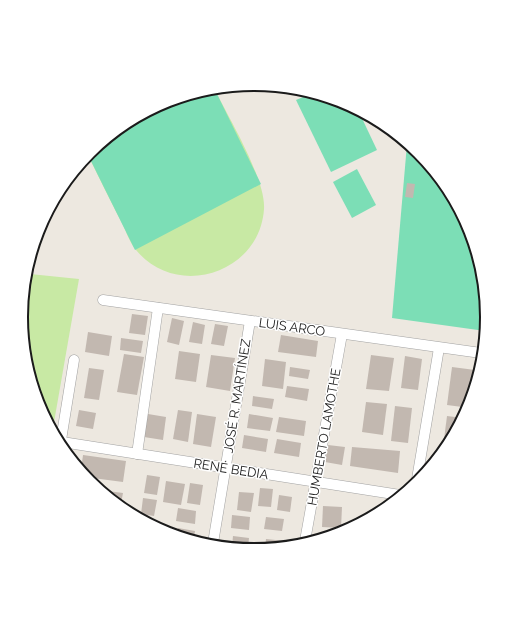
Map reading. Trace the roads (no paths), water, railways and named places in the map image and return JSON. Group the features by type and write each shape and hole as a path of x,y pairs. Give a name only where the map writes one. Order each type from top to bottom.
{"street":[{"name":"LUIS ARCO","path":"103,300 478,353"},
{"path":"137,454 158,308"},
{"name":"JOSÉ R. MARTÍNEZ","path":"213,540 250,321"},
{"name":"HUMBERTO LAMOTHE","path":"306,538 342,334"},
{"path":"418,475 439,348"},
{"path":"62,438 74,360"},
{"name":"RENÉ BEDIA","path":"65,442 395,495"}]}
